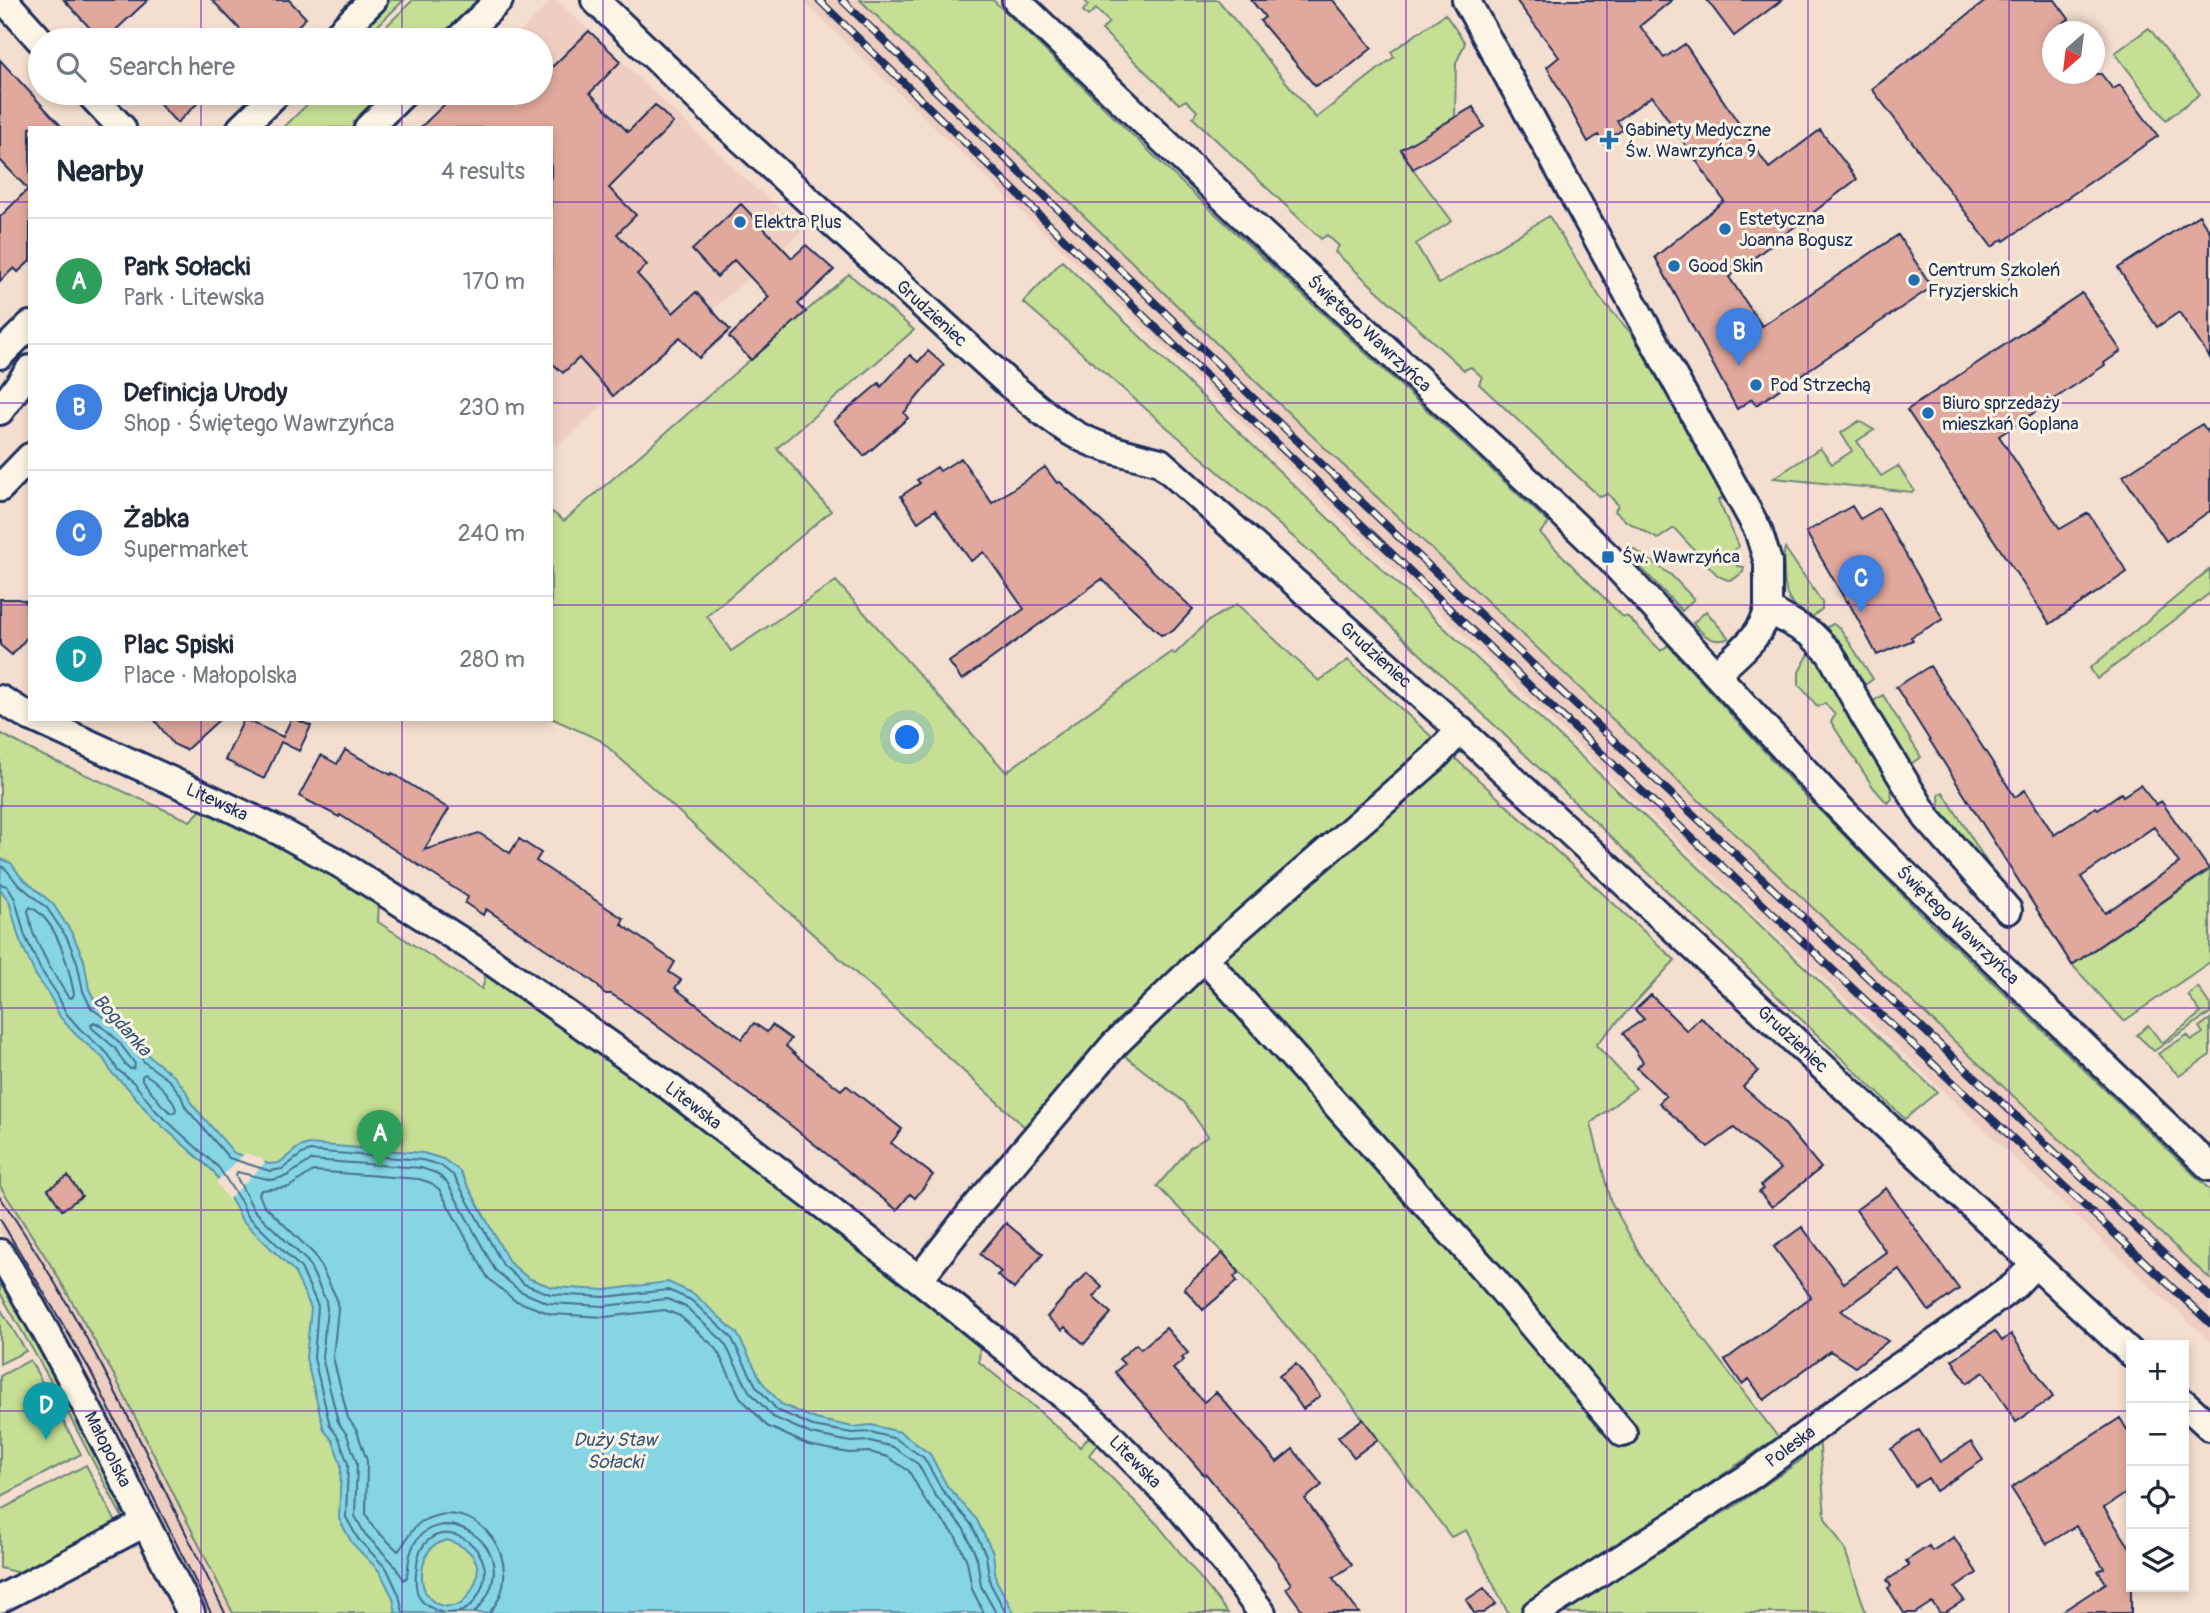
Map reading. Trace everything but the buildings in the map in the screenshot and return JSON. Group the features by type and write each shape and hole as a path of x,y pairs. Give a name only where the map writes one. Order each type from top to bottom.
{"street":[{"path":"4,0 29,28"},
{"path":"344,28 373,0"},
{"path":"470,28 499,0"},
{"name":"Grudzieniec","path":"595,0 726,125 1009,384 1072,433 1102,446 1160,462 1460,730 2126,1348"},
{"name":"Świętego Wawrzyńca","path":"1017,0 1608,558 1890,860 2210,1167"},
{"path":"1466,0 1758,530 1768,562 1766,619 1758,632 1716,674"},
{"path":"100,105 120,126"},
{"path":"243,126 265,105"},
{"path":"370,126 392,105"},
{"path":"0,355 28,327"},
{"path":"0,411 28,372"},
{"path":"0,488 28,459"},
{"path":"1768,609 1811,634 1830,653 1865,717 1927,818 2008,910"},
{"path":"0,699 28,716"},
{"name":"Litewska","path":"39,721 284,833 340,864 411,908 580,1022 671,1088 919,1279 1105,1431 1177,1504 1262,1613"},
{"path":"919,1279 995,1184 1114,1045 1205,958 1433,759 1460,730"},
{"path":"1205,958 1493,1279 1623,1433"},
{"name":"Małopolska","path":"0,1253 86,1404 191,1613"},
{"name":"Poleska","path":"1536,1613 1752,1475 2014,1286 2035,1264"},
{"path":"2189,1408 2210,1427"},
{"path":"0,1599 145,1523"}],"shaded area":[{"path":"553,0 557,0 742,176 803,230 557,446 553,442 553,126 424,126 446,105 553,105 553,28 524,28"},
{"path":"802,0 860,0 1328,451 2210,1279 2210,1342 1687,850"},
{"path":"0,1186 54,1270 115,1377 233,1613 204,1613 65,1338 0,1231"}],"green space":[{"path":"391,0 404,0 375,28 362,28"},
{"path":"413,0 483,0 454,28 384,28"},
{"path":"860,0 993,0 1181,182 1549,523 1540,533 1622,616 1628,617 1661,651 1668,645 1792,782 1918,911 2210,1190 2210,1279 1328,451"},
{"path":"1084,0 1218,0 1316,118 1394,57 1391,52 1445,14 1465,43 1456,63 1455,117 1401,150 1452,221 1416,244 1439,284 1549,216 1601,299 1631,333 1726,496 1718,500 1739,546 1733,551 1737,566 1744,567 1743,572 1728,580 1718,576 1674,528 1658,539 1626,521 1615,511 1618,505 1608,494 1600,497 1479,384 1482,377 1471,367 1464,370 1335,252 1339,246 1327,235 1321,239 1193,118 1197,111 1186,100 1179,104 1102,30 1109,22 1096,9 1088,16 1083,11 1088,5"},
{"path":"2149,28 2200,94 2166,120 2115,53"},
{"path":"307,105 376,105 354,126 285,126"},
{"path":"1062,261 1331,521 1937,1092 1905,1119 1345,582 1023,302"},
{"path":"849,274 914,330 777,448 831,511 707,616 731,651 836,581 1006,772 1172,652 1175,654 1207,622 1237,604 1319,681 1348,660 1675,960 1596,1045 1636,1088 1591,1123 1610,1200 1645,1263 1778,1437 1519,1613 1508,1613 1466,1530 1451,1537 1335,1382 1223,1253 1157,1186 1190,1148 1208,1136 1184,1102 1121,1053 1028,1130 600,740 553,719 553,513 564,521"},
{"path":"1859,421 1874,430 1857,441 1881,476 1898,466 1914,490 1912,492 1774,478 1820,448 1832,464 1852,451 1841,433"},
{"path":"1785,548 1822,602 1822,609 1812,617 1793,604 1787,595 1783,560"},
{"path":"1634,549 1671,575 1694,599 1682,611 1630,556"},
{"path":"2210,569 2210,593 2097,679 2090,668"},
{"path":"1706,611 1729,638 1713,639 1693,623"},
{"path":"1833,624 1840,628 1873,679 1866,684 1859,682 1843,649 1825,628"},
{"path":"1810,652 1825,667 1890,783 1892,799 1887,803 1873,787 1831,722 1835,715 1825,703 1818,707 1799,685 1799,672"},
{"path":"1883,695 1921,757 1912,763 1905,763 1871,705"},
{"path":"0,733 37,753 190,821 204,807 268,838 379,901 378,922 482,989 487,971 648,1084 980,1341 979,1362 1080,1447 1092,1434 1100,1441 1089,1455 1158,1525 1228,1613 233,1613 115,1377 54,1270 0,1186"},
{"path":"1943,792 1988,864 1983,864 1940,815 1939,794"},
{"path":"2210,870 2210,962 2124,1021 2072,965"},
{"path":"2198,987 2210,1005 2210,1013 2154,1051 2137,1035 2148,1025 2162,1043 2201,1013 2188,995"},
{"path":"2210,1019 2210,1055 2179,1076 2158,1054 2187,1035 2192,1040 2203,1033 2199,1027"},
{"path":"0,1280 36,1336 121,1501 122,1517 57,1392 0,1293"},
{"path":"0,1308 26,1351 0,1364"},
{"path":"30,1360 81,1454 0,1497 0,1376"},
{"path":"1819,1434 1825,1518 1845,1550 1866,1613 1556,1613 1631,1565 1735,1506 1801,1460"},
{"path":"86,1465 118,1526 27,1575 0,1568 0,1510"}],"water":[{"name":"Duży Staw Sołacki","path":"1,859 11,863 21,877 53,904 73,935 84,960 89,989 96,1004 116,1017 132,1032 150,1057 174,1076 186,1091 191,1103 234,1153 269,1164 279,1163 299,1147 309,1144 423,1153 443,1159 460,1171 509,1262 528,1278 552,1287 605,1290 668,1282 694,1294 737,1333 762,1382 781,1404 815,1419 853,1427 871,1425 900,1432 930,1454 947,1486 977,1520 993,1553 996,1580 1014,1613 396,1613 393,1598 380,1572 352,1543 339,1519 341,1465 333,1441 324,1430 306,1358 311,1308 294,1271 241,1219 214,1172 151,1116 112,1073 103,1058 60,1017 35,974 19,938 9,901 0,889","holes":["447,1540 459,1545 474,1558 477,1566 475,1584 461,1604 444,1606 435,1603 424,1590 424,1563 427,1554 437,1544"]}],"pier":[{"path":"245,1153 261,1158 265,1163 228,1200 216,1182"}],"tram line":[{"path":"0,1197 33,1246 92,1349 225,1613"},
{"path":"0,1219 90,1370 211,1613"}],"railway":[{"path":"819,0 1099,273 1551,706 2210,1323"},
{"path":"842,0 1309,452 1563,693 2210,1297"}],"place":[{"name":"Gabinety Medyczne Św. Wawrzyńca 9","path":"1609,140"},
{"name":"Elektra Plus","path":"740,222"},
{"name":"Estetyczna Joanna Bogusz","path":"1725,229"},
{"name":"Good Skin","path":"1674,266"},
{"name":"Centrum Szkoleń Fryzjerskich","path":"1914,280"},
{"name":"Definicja Urody","path":"1739,366"},
{"name":"Pod Strzechą","path":"1756,385"},
{"name":"Biuro sprzedaży mieszkań Goplana","path":"1928,413"},
{"name":"Św. Wawrzyńca","path":"1608,557"},
{"name":"Żabka","path":"1861,613"},
{"name":"Park Sołacki","path":"380,1168"},
{"name":"Plac Spiski","path":"46,1440"}],"water label":[{"name":"Bogdanka","path":"122,1025"}]}
